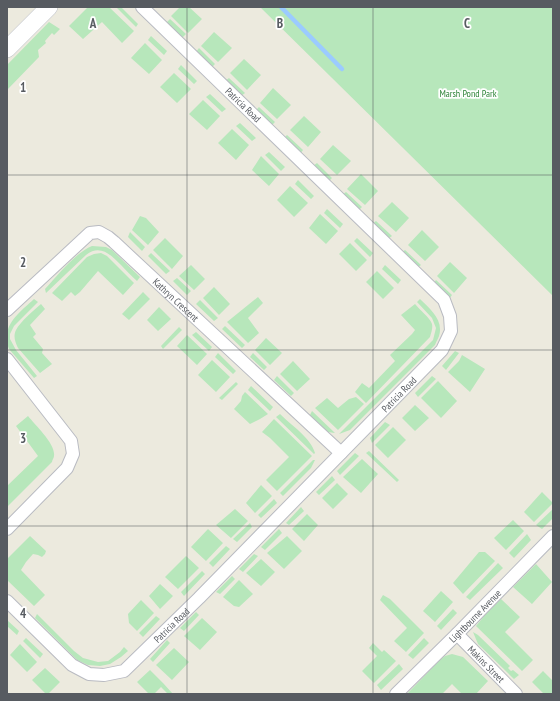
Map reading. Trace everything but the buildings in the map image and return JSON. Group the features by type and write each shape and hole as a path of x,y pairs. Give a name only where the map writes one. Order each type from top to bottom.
{"street":[{"path":"7,49 49,7"},
{"name":"Patricia Road","path":"7,601 72,665 89,674 104,675 124,672 199,598 442,350 451,331 450,316 444,300 142,7"},
{"name":"Kathryn Crescent","path":"7,310 90,233 100,232 114,242 341,453"},
{"path":"7,359 71,441 73,454 67,468 7,529"},
{"name":"Lightbourne Avenue","path":"396,694 553,536"},
{"name":"Makins Street","path":"457,634 516,694"}],"green space":[{"path":"88,7 109,7 134,31 122,43 102,22 83,39 69,26"},
{"path":"116,7 121,7 138,24 136,27"},
{"path":"180,7 189,7 202,19 188,33 171,16"},
{"name":"Marsh Pond Park","path":"260,7 553,7 553,296"},
{"path":"170,19 186,34 182,38 166,23"},
{"path":"49,22 60,29 54,35 52,33 45,41 46,43 38,50 39,57 7,90 7,65"},
{"path":"214,32 232,48 218,62 201,46"},
{"path":"151,36 167,51 164,55 148,40"},
{"path":"145,43 162,60 149,74 131,58"},
{"path":"199,48 215,64 212,67 196,52"},
{"path":"244,59 261,75 247,90 230,73"},
{"path":"181,65 197,81 194,84 178,69"},
{"path":"174,73 191,89 177,103 160,87"},
{"path":"229,78 245,93 241,96 225,81"},
{"path":"273,88 291,105 277,119 260,103"},
{"path":"210,94 226,109 222,112 206,97"},
{"path":"203,100 220,116 207,130 189,114"},
{"path":"259,107 275,122 272,125 256,110"},
{"path":"304,116 321,132 308,147 290,130"},
{"path":"240,123 256,138 252,141 236,126"},
{"path":"232,129 249,145 236,160 218,143"},
{"path":"287,135 303,150 300,154 284,138"},
{"path":"333,145 351,161 337,175 320,159"},
{"path":"269,152 285,167 281,171 265,155"},
{"path":"261,156 279,174 269,186 252,170"},
{"path":"317,163 332,178 329,181 313,166"},
{"path":"361,174 378,191 365,205 347,189"},
{"path":"298,180 314,196 311,199 295,184"},
{"path":"290,186 308,203 294,217 277,200"},
{"path":"346,192 362,207 358,211 342,195"},
{"path":"392,202 409,218 396,232 378,216"},
{"path":"327,209 343,224 340,228 324,213"},
{"path":"320,214 338,231 326,244 309,228"},
{"path":"140,216 146,218 159,232 148,245 132,230"},
{"path":"376,221 392,236 388,239 372,224"},
{"path":"422,230 439,247 425,261 408,245"},
{"path":"130,232 145,247 142,251 128,237"},
{"path":"165,238 183,256 172,269 153,250"},
{"path":"357,238 373,253 370,257 354,241"},
{"path":"350,243 367,260 356,271 339,254"},
{"path":"92,246 106,247 112,250 140,277 137,281 109,254 96,250 86,255 46,293 45,289 67,265 79,254"},
{"path":"405,250 421,265 417,268 401,253"},
{"path":"101,253 107,256 134,283 123,295 98,271 75,296 71,292 62,301 52,293 87,257"},
{"path":"151,253 170,271 166,274 148,256"},
{"path":"450,262 467,278 454,293 437,276"},
{"path":"191,265 205,279 194,290 179,276"},
{"path":"385,265 401,280 398,284 382,269"},
{"path":"377,271 394,288 383,299 366,282"},
{"path":"177,278 191,291 187,295 173,281"},
{"path":"436,280 452,295 449,299 433,284"},
{"path":"214,287 230,304 219,315 203,298"},
{"path":"143,292 150,299 129,320 122,314"},
{"path":"258,297 263,303 248,318 259,333 248,343 227,322"},
{"path":"34,299 38,302 14,326 10,334 10,339 16,350 37,376 34,378 9,349 7,333 12,321 22,309"},
{"path":"420,299 435,315 440,325 439,336 435,345 350,430 339,434 433,340 436,328 432,318 417,302"},
{"path":"200,300 218,318 214,321 196,304"},
{"path":"41,304 45,309 30,325 36,334 33,337 43,349 42,353 52,364 40,373 18,348 15,341 15,332 27,316"},
{"path":"415,304 427,316 432,324 430,337 366,403 355,392 362,383 369,388 395,361 390,355 415,330 401,315"},
{"path":"159,307 171,319 158,331 147,320"},
{"path":"225,326 245,345 242,348 222,329"},
{"path":"179,327 182,330 163,349 161,346"},
{"path":"196,332 212,347 209,351 192,335"},
{"path":"187,335 207,354 197,365 177,346"},
{"path":"266,338 282,353 270,365 255,350"},
{"path":"455,351 459,353 446,370 442,366"},
{"path":"218,353 236,371 233,374 215,357"},
{"path":"253,353 267,367 264,370 250,357"},
{"path":"462,355 485,369 470,392 448,372 459,361"},
{"path":"212,360 230,377 216,392 198,375"},
{"path":"293,361 310,379 297,391 280,374"},
{"path":"277,376 294,393 291,396 274,380"},
{"path":"432,376 436,379 418,397 415,393"},
{"path":"438,381 457,401 441,418 421,398"},
{"path":"236,382 238,384 222,400 219,398"},
{"path":"251,386 273,407 270,411 248,390"},
{"path":"245,392 268,414 250,424 234,409 241,401"},
{"path":"356,397 364,404 338,430 315,408 327,398 338,408 349,399"},
{"path":"415,405 429,418 415,431 402,418"},
{"path":"312,411 335,433 328,432 310,415"},
{"path":"280,414 305,437 313,447 314,454 276,417"},
{"path":"28,416 40,429 52,446 54,457 52,462 7,507 7,486 38,456 16,426"},
{"path":"274,419 312,456 277,491 266,480 289,457 262,432"},
{"path":"385,422 390,425 372,443 370,438"},
{"path":"393,427 406,440 388,458 375,445"},
{"path":"369,451 399,480 397,482 366,453"},
{"path":"355,453 359,456 340,475 337,471"},
{"path":"362,459 378,474 361,493 343,477"},
{"path":"313,460 315,460 311,468 283,496 280,493"},
{"path":"332,476 335,480 319,495 316,492"},
{"path":"337,483 348,494 333,509 322,498"},
{"path":"261,485 272,496 255,513 246,503"},
{"path":"542,492 553,503 534,522 524,512"},
{"path":"274,499 277,503 261,518 258,515"},
{"path":"301,507 304,511 289,525 286,523"},
{"path":"235,509 248,521 231,538 216,525"},
{"path":"553,509 553,518 542,529 536,525"},
{"path":"307,514 318,525 304,541 292,529"},
{"path":"513,520 524,531 506,550 494,538"},
{"path":"250,523 252,527 237,542 233,539"},
{"path":"208,529 223,543 206,561 191,547"},
{"path":"279,529 282,533 265,550 261,547"},
{"path":"527,534 531,540 514,558 509,553"},
{"path":"30,536 46,551 42,557 33,554 21,570 45,595 34,606 7,580 7,559"},
{"path":"287,536 302,551 284,569 267,553"},
{"path":"226,546 230,549 213,567 209,563"},
{"path":"479,552 485,552 495,561 463,594 453,583"},
{"path":"254,554 258,556 243,572 239,569"},
{"path":"186,556 199,568 178,589 165,577"},
{"path":"261,559 275,572 261,586 246,573"},
{"path":"498,563 503,568 470,600 466,597"},
{"path":"536,564 552,582 532,604 513,587"},
{"path":"202,571 205,574 184,596 181,592"},
{"path":"232,576 235,579 220,594 216,592"},
{"path":"239,580 253,594 239,607 234,606 223,597"},
{"path":"160,584 173,596 160,609 149,596"},
{"path":"441,591 453,602 435,622 423,611"},
{"path":"383,595 390,599 424,633 406,652 394,641 407,628 380,600"},
{"path":"501,599 520,617 505,632 533,660 522,671 476,626"},
{"path":"141,600 154,613 137,631 129,623 128,614"},
{"path":"453,609 457,613 441,630 437,626"},
{"path":"196,612 199,615 184,631 180,628"},
{"path":"37,614 83,658 98,662 108,661 124,647 128,651 110,664 100,666 88,665 77,660 35,618"},
{"path":"156,616 160,619 143,637 139,633"},
{"path":"202,618 217,632 200,650 184,636"},
{"path":"7,620 19,631 17,635 7,626"},
{"path":"473,632 510,666 508,668 511,671 513,670 519,675 514,679 478,644"},
{"path":"26,638 43,654 40,658 23,641"},
{"path":"424,638 429,643 413,659 408,655"},
{"path":"167,640 170,643 153,662 150,659"},
{"path":"373,643 382,652 384,650 396,661 374,683 362,671 377,656 369,648"},
{"path":"20,644 37,662 27,672 10,655"},
{"path":"174,648 189,662 172,680 156,665"},
{"path":"452,654 463,657 488,681 476,694 462,694 452,684 442,694 407,694 440,660 445,656"},
{"path":"399,664 403,669 381,690 377,685"},
{"path":"45,668 60,682 48,694 46,694 32,680"},
{"path":"150,670 173,694 168,694 161,687 154,694 149,694 137,682"},
{"path":"543,671 553,681 553,694 544,694 532,682"}],"waterway":[{"path":"281,7 342,69"}]}
